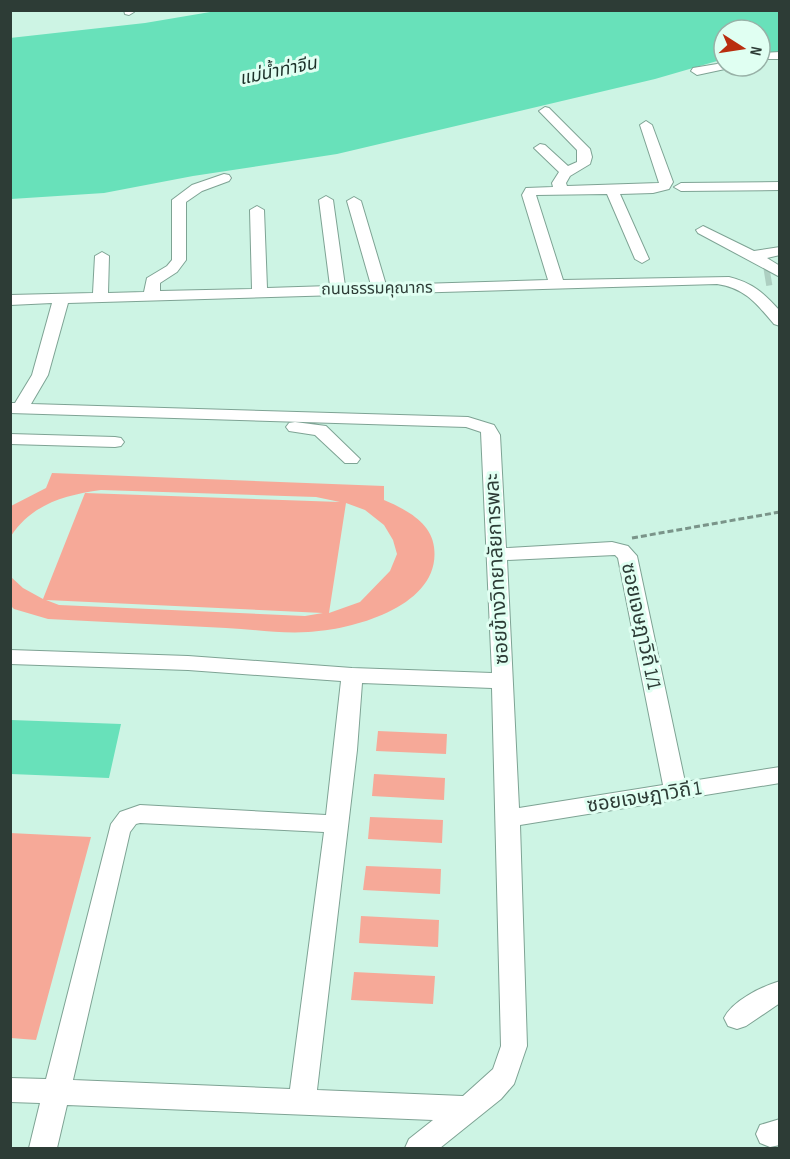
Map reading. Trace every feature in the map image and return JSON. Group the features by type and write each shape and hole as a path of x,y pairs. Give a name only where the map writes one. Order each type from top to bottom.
{"street":[{"path":"697,71 712,68"},
{"path":"544,111 583,149 585,157 583,164 567,172 559,183 561,190"},
{"path":"557,285 529,195 531,191 653,189 665,184 646,125"},
{"path":"540,148 567,172"},
{"path":"152,296 150,283 152,280 172,269 179,260 179,200 197,188 224,178"},
{"path":"681,187 780,186"},
{"path":"612,190 642,259"},
{"path":"326,200 338,290"},
{"path":"354,201 380,289"},
{"path":"257,210 260,292"},
{"path":"704,230 753,256 774,276"},
{"path":"753,256 780,251"},
{"path":"100,298 102,256"},
{"name":"ถนนธรรมคุณากร","path":"10,300 717,280 742,283 774,276"},
{"path":"742,283 755,292 780,321"},
{"path":"14,412 40,375 61,299"},
{"path":"14,412 310,428 326,434 351,459"},
{"name":"ซอยข้างวิทยาลัยการพละ","path":"14,412 456,421 483,425 491,435 503,681 514,1046 504,1076 419,1149"},
{"path":"10,439 115,442"},
{"name":"ซอยเจษฎาวิถี 1/1","path":"497,554 612,548 621,550 627,556 676,791"},
{"path":"10,657 188,663 352,675 503,681"},
{"path":"302,1102 346,750 352,675"},
{"name":"ซอยเจษฎาวิถี 1","path":"508,818 780,775"},
{"path":"43,1149 119,830 128,818 140,814 335,824"},
{"path":"737,1018 771,994 780,992"},
{"path":"10,1090 468,1109"}],"path":[{"path":"612,548 624,540 780,512"}],"shaded area":[{"path":"52,473 384,486 384,500 416,517 428,530 434,547 433,568 424,585 410,599 391,611 370,620 327,630 288,632 48,619 14,609 11,606 11,577 23,588 43,599 85,493 62,498 39,509 19,525 11,536 11,506 46,488","holes":["101,490 316,497 340,502 85,493","346,503 365,510 384,525 393,540 397,554 390,571 360,602 329,613","46,600 323,613 305,616 59,605"]},
{"path":"378,731 447,734 446,754 376,751"},
{"path":"374,774 445,778 444,800 372,796"},
{"path":"370,817 443,820 442,843 368,839"},
{"path":"10,833 91,837 36,1040 11,1038"},
{"path":"366,866 441,869 440,894 363,890"},
{"path":"361,916 439,920 438,947 359,943"},
{"path":"354,972 435,976 433,1004 351,1000"}],"water":[{"name":"แม่น้ำท่าจีน","path":"222,10 780,11 779,54 772,55 772,18 712,18 712,62 655,79 337,154 193,176 104,193 11,199 10,38 145,23"},
{"path":"11,720 121,724 109,778 11,774"}],"tunnel":[{"path":"765,278 771,277"}]}
